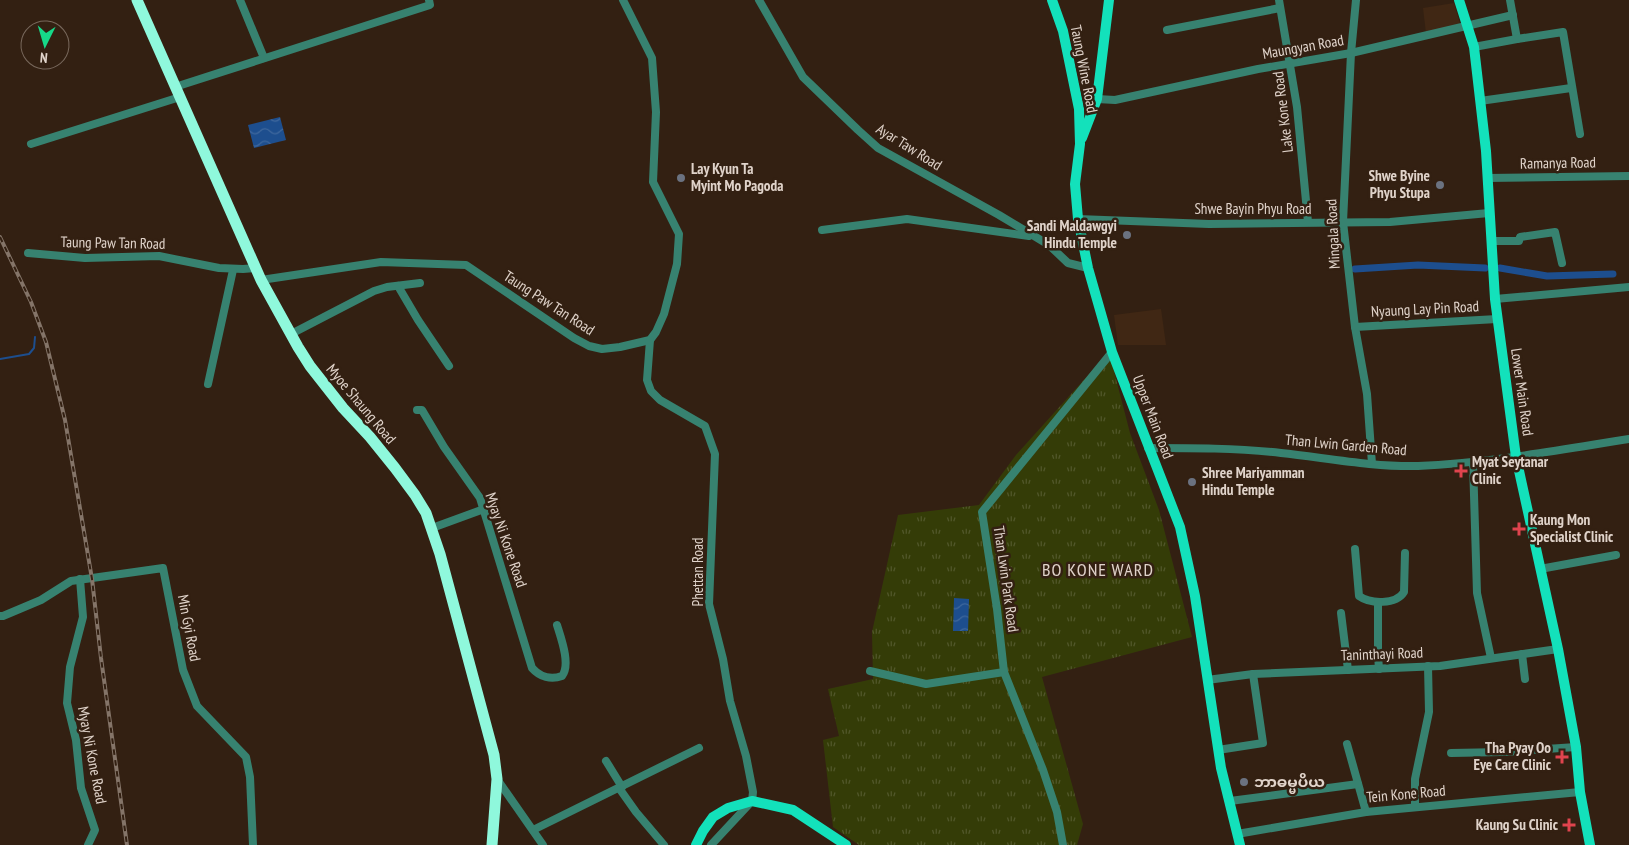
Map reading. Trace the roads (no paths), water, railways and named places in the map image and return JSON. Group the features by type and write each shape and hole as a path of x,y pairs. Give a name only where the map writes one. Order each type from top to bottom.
{"highway":[{"name":"Myoe Shaung Road","path":"137,0 261,280 291,334 310,366 343,408 376,445 415,495 426,513 432,528 473,672 494,755 497,779 492,845"}],"main road":[{"name":"Taung Wine Road","path":"1052,0 1063,31 1079,109 1080,144"},
{"name":"Upper Main Road","path":"1109,0 1096,98 1080,144 1075,184 1078,219 1088,268 1112,352 1180,527 1195,596 1218,750 1240,845"},
{"name":"Lower Main Road","path":"1460,0 1474,48 1487,178 1497,319 1516,457 1558,649 1576,747 1580,792 1590,845"},
{"path":"696,845 703,831 713,818 728,808 752,801 793,810 846,845"}],"street":[{"path":"240,0 264,58"},
{"path":"31,144 177,92 264,58 430,5 429,0"},
{"path":"623,0 652,58 656,112 653,182 679,234 677,264 664,314 650,340"},
{"name":"Ayar Taw Road","path":"759,0 803,77 878,148 1049,245 1068,263 1088,268"},
{"name":"Mingala Road","path":"1356,0 1351,53 1343,222 1355,327 1367,394 1372,464"},
{"path":"1510,0 1517,39"},
{"path":"1167,30 1280,4"},
{"name":"Lake Kone Road","path":"1280,4 1297,107 1308,222"},
{"name":"Maungyan Road","path":"1096,98 1115,100 1291,63 1351,53 1513,15"},
{"path":"1474,48 1563,32 1580,134"},
{"path":"1480,101 1571,88"},
{"name":"Ramanya Road","path":"1487,178 1629,176"},
{"name":"Shwe Bayin Phyu Road","path":"1078,219 1209,224 1390,222 1489,213"},
{"path":"822,230 907,219 1031,236"},
{"path":"1491,240 1518,241 1520,237 1555,232 1562,263"},
{"name":"Taung Paw Tan Road","path":"28,253 84,258 159,256 233,270 256,268"},
{"name":"Taung Paw Tan Road","path":"261,280 381,262 466,265 574,338 596,349 611,349 650,340"},
{"path":"208,384 233,270"},
{"path":"291,334 374,291 387,287 420,283"},
{"path":"398,286 449,366"},
{"name":"Nyaung Lay Pin Road","path":"1495,299 1629,287"},
{"name":"Nyaung Lay Pin Road","path":"1355,327 1497,319"},
{"name":"Phettan Road","path":"650,340 647,380 650,392 660,400 705,426 715,454 709,604 723,659 730,701 746,756 753,792 752,801"},
{"name":"Than Lwin Park Road","path":"1063,845 1057,812 1043,770 1004,672 997,609 982,512 1112,352"},
{"name":"Myay Ni Kone Road","path":"417,410 422,410 444,448 480,498 484,508"},
{"name":"Than Lwin Garden Road","path":"1148,448 1213,448 1280,453 1372,464 1417,466 1516,457 1629,439"},
{"path":"1473,462 1477,593 1490,658"},
{"path":"432,528 484,508 532,668 539,674 552,678 562,676 566,670 565,655 557,625"},
{"path":"1355,549 1359,596 1363,599 1378,602 1390,601 1401,597 1404,592 1405,554"},
{"path":"1540,569 1616,555"},
{"name":"Min Gyi Road","path":"0,616 41,600 71,581 163,568 183,670 197,706 246,757 250,777 253,845"},
{"name":"Myay Ni Kone Road","path":"80,579 83,617 70,667 67,703 76,740 82,788 95,830 88,845"},
{"path":"1378,602 1379,669"},
{"path":"1340,614 1348,670"},
{"name":"Taninthayi Road","path":"1207,680 1253,674 1428,666 1558,649"},
{"path":"1522,654 1525,679"},
{"path":"1415,807 1415,779 1429,712 1428,666"},
{"path":"870,671 926,684 1004,672"},
{"path":"1218,750 1263,743 1253,674"},
{"path":"1348,744 1366,812"},
{"path":"1451,753 1504,752 1576,747"},
{"path":"533,830 699,748"},
{"path":"606,761 636,812 664,845"},
{"path":"497,779 543,845"},
{"path":"1230,801 1358,784"},
{"name":"Tein Kone Road","path":"1237,834 1366,812 1580,792"},
{"path":"711,845 752,801"}],"water":[{"path":"280,117 286,140 254,148 248,125"},
{"path":"954,598 969,599 968,631 953,631"}],"waterway":[{"path":"1355,269 1418,265 1485,268"},
{"path":"1500,268 1547,276 1613,274"},
{"path":"0,359 29,354 34,348 35,337"}],"railway":[{"path":"0,237 31,302 46,342 65,420 92,579 127,845"}],"place":[{"name":"Lay Kyun Ta Myint Mo Pagoda","path":"681,178"},
{"name":"Shwe Byine Phyu Stupa","path":"1440,185"},
{"name":"Sandi Maldawgyi Hindu Temple","path":"1127,235"},
{"name":"Myat Seytanar Clinic","path":"1461,471"},
{"name":"Shree Mariyamman Hindu Temple","path":"1192,482"},
{"name":"Kaung Mon Specialist Clinic","path":"1519,529"},
{"name":"Tha Pyay Oo Eye Care Clinic","path":"1562,757"},
{"name":"ဘာဓမ္မပိယ","path":"1244,782"},
{"name":"Kaung Su Clinic","path":"1569,825"}],"district":[{"name":"BO KONE WARD","path":"1098,570"}]}
